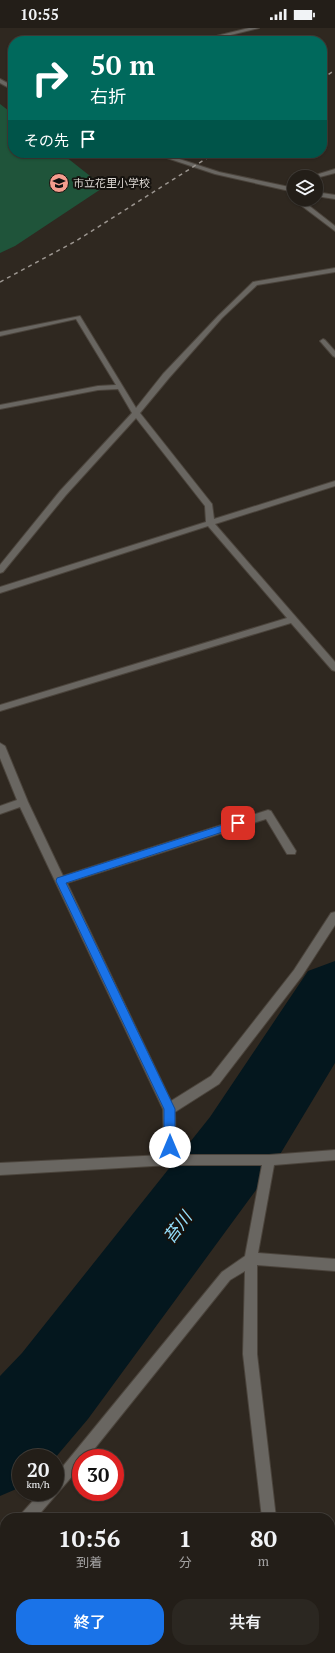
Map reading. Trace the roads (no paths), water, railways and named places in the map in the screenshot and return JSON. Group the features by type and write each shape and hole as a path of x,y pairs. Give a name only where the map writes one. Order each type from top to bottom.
{"street":[{"path":"221,36 256,28"},
{"path":"170,158 217,173 287,189"},
{"path":"323,174 335,171"},
{"path":"323,195 335,197"},
{"path":"305,206 335,229"},
{"path":"0,570 63,493 136,413 166,376 220,317 255,283 335,270"},
{"path":"0,334 78,317 136,413 209,506 210,523 292,620 335,668"},
{"path":"323,341 335,355"},
{"path":"0,407 98,388 121,387"},
{"path":"0,590 335,482"},
{"path":"0,708 292,620"},
{"path":"0,746 60,881 170,1109 170,1160"},
{"path":"0,810 24,802"},
{"path":"60,881 268,814 291,851"},
{"path":"170,1109 215,1080 298,974 335,916"},
{"path":"0,1169 170,1160 269,1160 335,1155"},
{"path":"268,1513 250,1354 251,1259 269,1160"},
{"path":"64,1476 226,1276 251,1259 335,1266"},
{"path":"32,1513 42,1501"}],"waterway":[{"name":"苔川","path":"0,1447 55,1386 240,1144 335,994"}],"railway":[{"path":"327,76 335,70"},
{"path":"0,282 76,241 207,158"}],"place":[{"name":"市立花里小学校","path":"59,183"}]}
